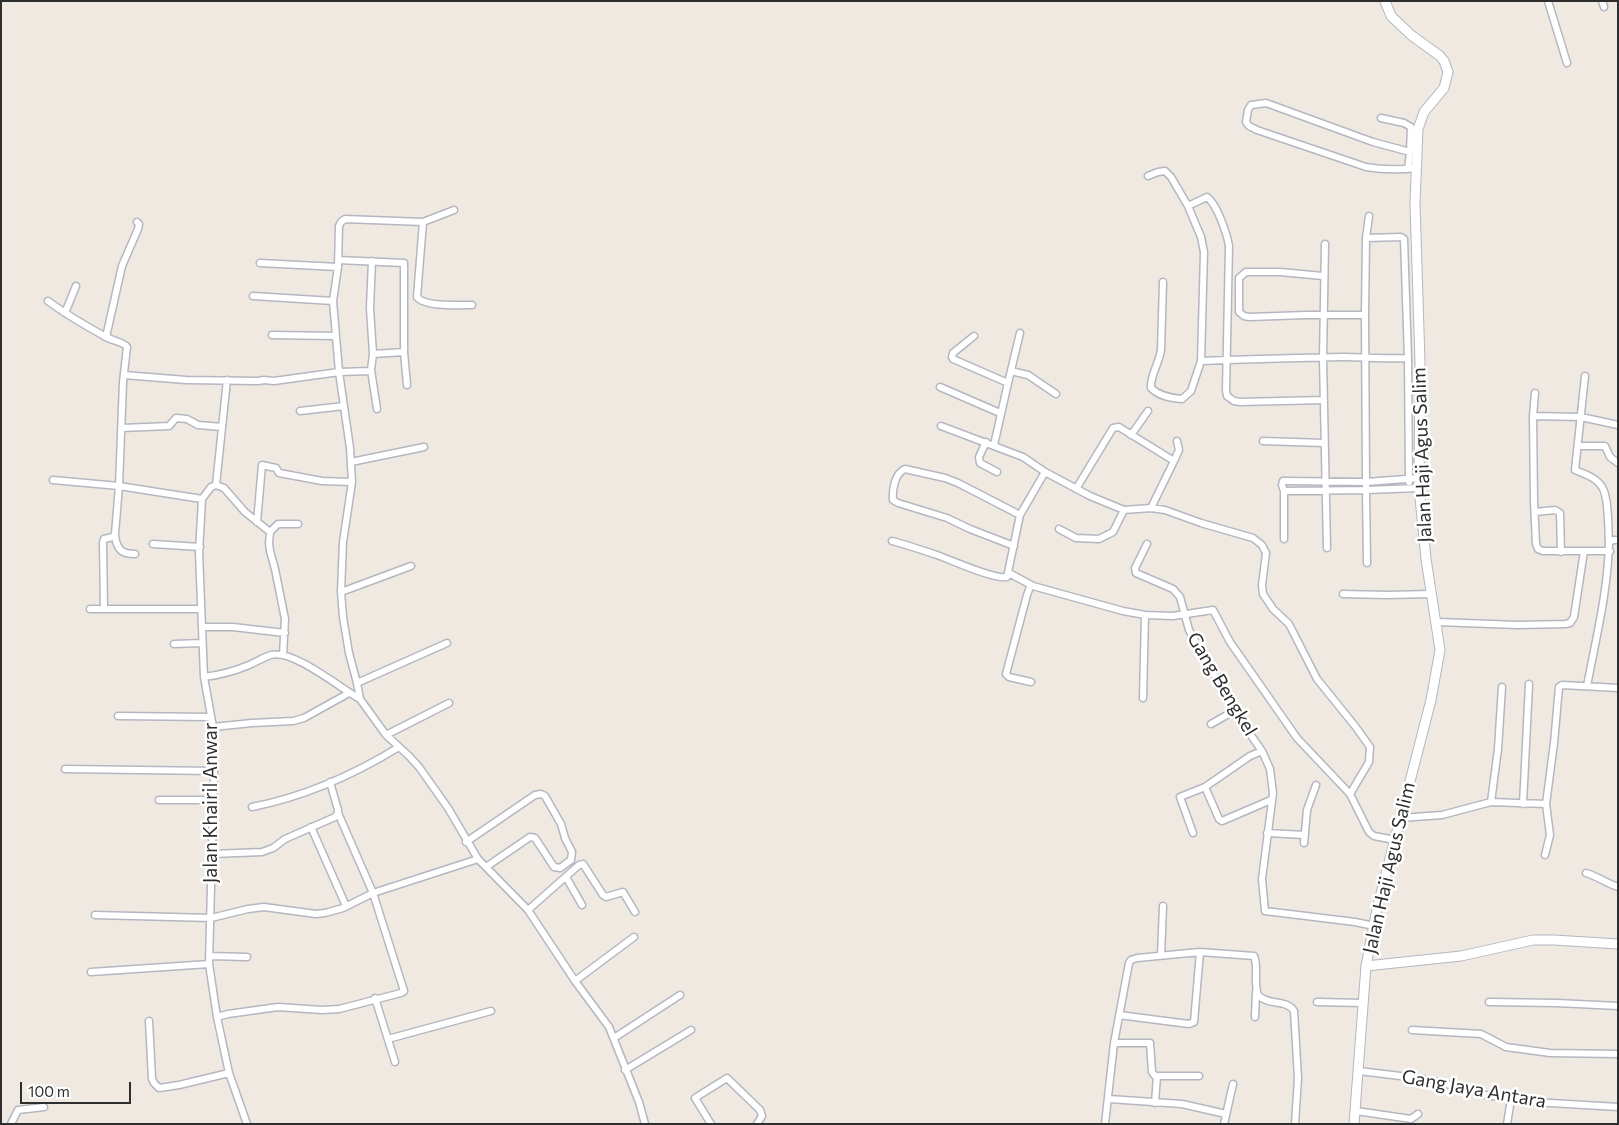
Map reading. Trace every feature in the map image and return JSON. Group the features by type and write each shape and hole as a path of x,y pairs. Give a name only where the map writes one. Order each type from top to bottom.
{"street":[{"name":"Jalan Haji Agus Salim","path":"1354,1124 1360,1071 1366,966 1394,840 1431,700 1439,657 1437,622 1425,551 1419,488 1420,372 1412,168 1421,118 1444,88 1448,77 1448,67 1434,50 1399,25 1391,16 1385,1"},
{"path":"1548,1 1567,63"},
{"path":"1381,118 1404,123 1411,127 1410,152 1412,168 1382,170 1366,167 1257,130 1246,122 1251,105 1266,103 1373,142 1410,152"},
{"path":"1148,176 1166,171 1188,206 1201,237 1204,252 1201,361 1191,391 1182,399 1155,393 1151,388 1152,378 1161,350 1163,282"},
{"path":"1188,206 1207,197 1210,199 1227,238 1229,253 1227,396 1230,400 1240,402 1324,400"},
{"path":"454,210 423,222 345,219 339,226 338,263 333,300 339,372 352,482 342,542 341,592 348,653 360,699 386,735 419,767 448,808 466,842 478,858 528,910 609,1028 640,1102 645,1124"},
{"path":"1367,563 1365,315 1366,238 1369,216"},
{"path":"106,337 122,266 138,229 139,224 137,222"},
{"path":"423,222 417,297 419,300 430,303 472,305"},
{"path":"1366,238 1401,237 1404,239 1408,358 1409,488"},
{"path":"1325,244 1323,358 1327,548"},
{"path":"372,262 370,308 373,354 371,371 377,409"},
{"path":"260,263 404,263 404,352 407,385"},
{"path":"1323,276 1280,272 1246,272 1240,275 1238,281 1238,308 1244,316 1365,315"},
{"path":"65,313 76,286"},
{"path":"253,296 333,300"},
{"path":"48,301 78,322 106,337 127,345 119,486 114,536 117,547 122,553 135,554"},
{"path":"994,445 1020,333"},
{"path":"272,335 336,336"},
{"path":"974,336 953,353 953,359 1008,383"},
{"path":"373,354 404,352"},
{"path":"1201,361 1365,357 1379,359 1408,358"},
{"path":"124,375 160,379 274,381 339,372 371,371"},
{"path":"1011,371 1028,375 1056,394"},
{"path":"1585,376 1576,471 1586,474 1603,487 1607,506 1610,551 1602,611 1588,686"},
{"path":"216,485 227,380"},
{"path":"940,387 1000,413"},
{"path":"1535,393 1533,416 1536,544 1538,549 1561,552 1610,551"},
{"path":"300,411 344,406"},
{"path":"1131,434 1148,411"},
{"path":"1533,416 1581,417 1618,425"},
{"path":"122,428 169,426 176,418 187,419 198,425 222,427"},
{"path":"941,426 1023,457 1076,489 1124,510 1151,508 1165,510 1253,538 1262,545 1266,553 1262,585 1263,594 1267,601 1289,624 1313,672 1356,726 1370,747 1369,762 1350,794"},
{"path":"1076,489 1113,428 1119,427 1174,461"},
{"path":"1151,508 1179,450 1177,441"},
{"path":"1263,441 1324,443"},
{"path":"986,442 979,457 980,463 998,472"},
{"path":"1578,446 1605,446 1610,457 1618,464"},
{"path":"351,462 424,447"},
{"path":"257,522 262,465 276,468 279,473 307,479 352,482"},
{"path":"1014,546 947,518 893,500 897,475 902,469 905,469 945,478 1020,515"},
{"path":"892,541 936,554 1001,578 1007,577 1020,515 1045,472"},
{"path":"1284,539 1283,481 1366,482 1419,478"},
{"path":"53,480 119,486 202,499 216,485"},
{"path":"216,485 224,488 245,512 270,532"},
{"path":"1284,490 1419,488"},
{"name":"Jalan Khairil Anwar","path":"202,499 200,547 202,643 204,676 213,727 214,771 210,964 217,1017 229,1073 247,1124"},
{"path":"1059,529 1076,538 1099,539 1113,532 1124,510"},
{"path":"1535,512 1555,510 1560,513 1561,552"},
{"path":"284,655 284,610 270,551 270,532 278,524 298,524"},
{"path":"104,609 103,543 104,539 114,536"},
{"path":"1609,542 1611,540 1618,540"},
{"path":"153,544 200,547"},
{"name":"Gang Bengkel","path":"1146,544 1135,568 1136,573 1173,589 1180,597 1189,630 1234,710 1262,751 1271,778 1268,834 1262,879 1266,911 1374,926"},
{"path":"1437,622 1518,625 1570,623 1574,616 1584,551"},
{"path":"341,592 411,566"},
{"path":"1009,573 1033,586 1123,611 1145,614 1184,615 1213,610 1230,642 1297,738 1350,794 1371,835 1394,840"},
{"path":"1030,682 1009,677 1006,674 1027,595 1030,587 1033,586"},
{"path":"1343,594 1386,596 1432,594"},
{"path":"90,609 201,609"},
{"path":"1143,698 1145,614"},
{"path":"202,627 234,627 285,633"},
{"path":"174,644 202,643"},
{"path":"357,683 447,643"},
{"path":"204,676 219,675 239,669 271,655 284,655 326,676 360,699"},
{"path":"1523,804 1529,684"},
{"path":"1546,855 1550,835 1546,804 1554,743 1558,690 1560,686 1618,688"},
{"path":"1491,802 1498,749 1502,687"},
{"path":"213,727 293,721 304,718 349,693"},
{"path":"386,735 449,703"},
{"path":"1211,724 1234,710"},
{"path":"118,716 211,717"},
{"path":"252,807 274,802 346,777 399,747"},
{"name":"Gang Bengkel","path":"1194,834 1180,797 1205,787 1250,756 1262,751"},
{"path":"65,769 214,771"},
{"path":"217,1017 278,1007 322,1010 339,1008 404,991 373,893 338,813 330,782"},
{"path":"1304,843 1308,806 1316,785"},
{"path":"1205,787 1219,819 1222,821 1271,800"},
{"path":"466,842 535,796 541,794 545,796 561,824 572,852 571,860 560,868 554,867 535,838 530,837 486,867"},
{"path":"159,800 214,800"},
{"path":"1400,818 1442,815 1491,802 1546,804"},
{"path":"212,854 262,852 273,848 285,839 335,817 338,813"},
{"path":"311,827 346,906"},
{"path":"1268,834 1305,835"},
{"path":"95,915 211,918 256,907 316,914 325,913 346,906 373,893 478,858"},
{"path":"528,910 581,864 585,865 603,895 606,897 622,892 635,912"},
{"path":"1586,873 1606,883 1618,886"},
{"path":"566,877 582,904"},
{"path":"1161,955 1163,906"},
{"path":"575,981 634,937"},
{"path":"1366,966 1461,956 1533,940 1618,944"},
{"path":"1119,1015 1189,1024 1194,1022 1200,952"},
{"path":"1105,1124 1114,1043 1131,960 1161,955 1200,952 1254,956 1256,960 1256,988 1254,1017"},
{"path":"210,956 247,957"},
{"path":"91,972 210,964"},
{"path":"1256,988 1261,999 1289,1005 1294,1012 1298,1078 1295,1124"},
{"path":"614,1038 680,995"},
{"path":"375,998 395,1062"},
{"path":"1316,1002 1363,1004"},
{"path":"1489,1002 1618,1006"},
{"path":"388,1039 491,1011"},
{"path":"149,1022 152,1079 159,1088 229,1073"},
{"path":"625,1070 690,1030"},
{"path":"1412,1030 1481,1034 1506,1047 1550,1053 1618,1054"},
{"path":"1114,1043 1150,1043 1153,1075 1199,1076"},
{"name":"Gang Jaya Antara","path":"1360,1071 1418,1078 1461,1087 1485,1095 1511,1099 1618,1107"},
{"path":"1155,1103 1157,1076"},
{"path":"711,1124 695,1098 728,1078 760,1110 762,1116 757,1124"},
{"path":"1224,1124 1234,1084"},
{"path":"1109,1098 1182,1104 1226,1114"},
{"path":"1506,1124 1511,1099"},
{"path":"11,1124 18,1110 44,1107"},
{"path":"1356,1110 1411,1119 1418,1114"}]}
